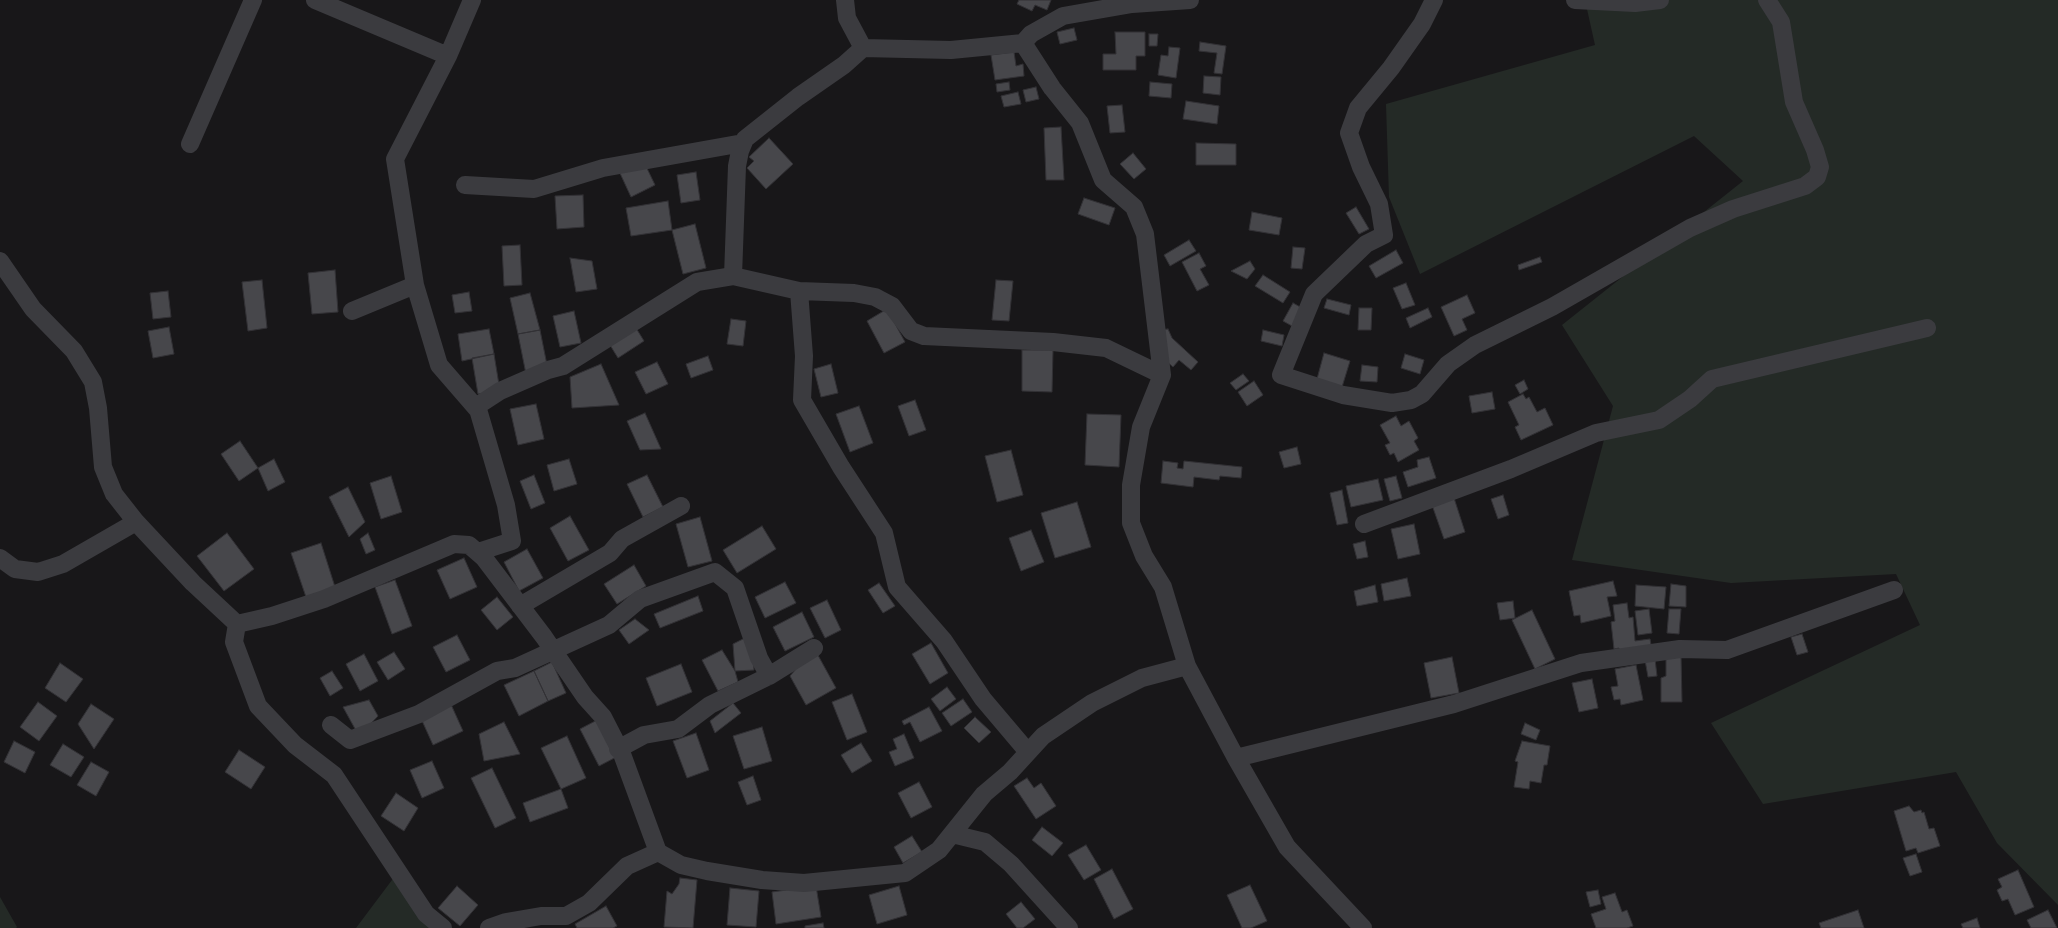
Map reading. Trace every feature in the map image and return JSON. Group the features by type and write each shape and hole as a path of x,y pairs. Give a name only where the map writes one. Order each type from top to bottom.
{"street":[{"path":"190,144 253,0"},
{"path":"315,0 448,56"},
{"path":"472,0 448,56 395,159 415,284 439,365 478,410"},
{"path":"845,0 848,18 863,48"},
{"path":"733,276 737,166 745,139 798,97 844,65 863,48 951,50 1023,43 1031,34 1063,16 1132,2 1186,0"},
{"path":"1434,0 1422,24 1391,68 1358,108 1349,134 1361,167 1378,204 1384,235 1366,244 1314,294 1281,375 1343,395 1392,403 1412,400 1422,394 1448,364 1475,345 1552,307 1690,228 1734,209 1805,186 1817,177 1820,167 1815,150 1794,102 1781,22 1767,0"},
{"path":"1575,0 1635,3 1660,0"},
{"path":"1023,43 1052,88 1080,123 1103,180 1134,207 1144,234 1162,375 1141,427 1131,484 1131,523 1144,556 1162,587 1187,666 1236,758 1287,847 1362,928"},
{"path":"466,185 534,189 603,168 743,143"},
{"path":"0,261 33,309 74,351 93,382 98,408 103,468 114,494 136,522 193,583 237,624"},
{"path":"478,552 512,541 506,505 477,406 500,391 548,370 563,366 697,282 733,276 798,291 854,292 875,297 892,306 911,331 924,336 1053,342 1106,348 1162,375"},
{"path":"352,310 415,284"},
{"path":"798,291 804,356 802,400 841,467 884,533 897,587 944,641 983,699 1027,751"},
{"path":"1364,524 1511,470 1596,433 1659,420 1690,399 1712,379 1927,328"},
{"path":"520,606 610,553 622,539 682,506"},
{"path":"0,558 15,569 38,572 63,564 136,522"},
{"path":"237,624 272,616 324,599 454,544 469,545 478,552 520,606 585,697 602,716 622,754 658,852 681,865 707,871 762,880 804,883 905,873 939,850 984,794 1010,772 1027,751 1043,736 1092,703 1142,678 1187,666"},
{"path":"331,725 350,740 419,714 497,671 515,668 609,625 640,599 715,572 735,588 759,658 769,676"},
{"path":"1236,758 1454,704 1581,663 1680,649 1727,650 1894,590"},
{"path":"237,624 234,642 258,706 295,745 334,775 426,914 443,928"},
{"path":"618,749 644,735 678,729 710,706 769,676 814,648"},
{"path":"952,834 986,842 1011,864 1068,928"},
{"path":"489,928 506,922 541,916 566,916 590,903 628,866 658,852"}],"shaded area":[{"path":"1585,0 2058,0 2058,905 1997,843 1956,772 1763,804 1711,723 1920,625 1896,574 1731,583 1572,560 1613,406 1562,325 1743,181 1694,136 1420,274 1389,197 1386,104 1595,45"},
{"path":"398,872 443,928 356,928"},
{"path":"0,897 17,927 16,928 0,928"}],"building":[{"path":"1019,0 1051,0 1047,10 1035,5 1032,11 1017,4"},
{"path":"1074,28 1077,40 1060,44 1057,32"},
{"path":"1115,32 1145,32 1145,56 1136,56 1136,70 1103,70 1103,54 1116,54"},
{"path":"1149,34 1158,34 1157,46 1149,46"},
{"path":"1200,42 1226,46 1222,74 1214,73 1217,53 1199,51"},
{"path":"1169,47 1180,48 1176,78 1158,75 1161,55 1168,56"},
{"path":"1014,52 1016,66 1023,64 1024,76 995,80 991,55"},
{"path":"1204,76 1221,77 1220,95 1203,93"},
{"path":"1009,82 1010,90 997,92 996,84"},
{"path":"1150,82 1172,84 1171,98 1149,96"},
{"path":"1036,87 1039,99 1026,102 1023,90"},
{"path":"1018,92 1021,104 1004,107 1001,96"},
{"path":"1186,101 1219,106 1217,124 1183,119"},
{"path":"1122,105 1125,132 1110,133 1107,106"},
{"path":"1061,127 1064,180 1046,180 1044,128"},
{"path":"769,138 793,164 766,189 747,168 754,161 749,157"},
{"path":"1196,143 1236,144 1236,165 1196,165"},
{"path":"1133,153 1146,169 1134,179 1120,164"},
{"path":"643,160 655,185 631,197 619,171"},
{"path":"696,172 700,200 681,203 677,175"},
{"path":"583,195 584,227 557,229 555,196"},
{"path":"1084,198 1115,208 1109,225 1078,214"},
{"path":"668,201 672,230 631,236 626,208"},
{"path":"1356,207 1369,229 1359,234 1346,213"},
{"path":"1252,212 1282,218 1279,235 1249,230"},
{"path":"695,224 706,268 683,274 672,230"},
{"path":"1189,240 1196,251 1170,266 1164,255"},
{"path":"520,245 522,285 504,286 502,246"},
{"path":"1293,247 1305,248 1302,269 1291,268"},
{"path":"1396,250 1403,263 1376,278 1369,266"},
{"path":"1199,253 1206,266 1200,269 1209,285 1197,291 1182,262"},
{"path":"1540,257 1542,262 1519,270 1518,265"},
{"path":"570,258 592,261 597,289 576,292"},
{"path":"1250,261 1255,269 1247,279 1231,271"},
{"path":"335,270 338,312 312,314 308,273"},
{"path":"1263,275 1290,292 1283,303 1255,286"},
{"path":"262,280 267,328 248,331 242,282"},
{"path":"996,280 1013,281 1009,321 992,320"},
{"path":"1406,283 1415,305 1402,309 1393,288"},
{"path":"168,291 171,317 153,319 150,293"},
{"path":"469,292 472,311 455,313 452,295"},
{"path":"530,293 540,330 518,334 510,298"},
{"path":"1467,295 1475,313 1462,319 1467,330 1454,336 1441,307"},
{"path":"1327,299 1351,305 1349,315 1324,308"},
{"path":"1293,303 1302,308 1292,326 1283,321"},
{"path":"1359,308 1372,308 1371,330 1358,330"},
{"path":"1428,308 1432,317 1410,328 1406,318"},
{"path":"887,309 905,342 884,353 867,321"},
{"path":"574,311 581,343 560,347 553,316"},
{"path":"731,319 746,321 743,346 727,344"},
{"path":"169,327 174,354 153,358 148,331"},
{"path":"636,328 644,341 618,358 610,345"},
{"path":"489,329 494,354 462,361 458,334"},
{"path":"1168,329 1172,338 1198,362 1191,370 1179,360 1173,367 1162,357 1158,330"},
{"path":"540,330 548,370 526,374 518,334"},
{"path":"1263,330 1284,335 1282,346 1261,341"},
{"path":"1022,350 1053,350 1052,392 1022,391"},
{"path":"1324,353 1350,361 1342,387 1317,379"},
{"path":"494,354 500,391 478,394 472,358"},
{"path":"1405,354 1424,360 1420,374 1401,368"},
{"path":"708,356 713,370 691,378 686,364"},
{"path":"657,362 668,384 646,394 635,372"},
{"path":"601,364 619,405 572,408 570,377"},
{"path":"831,364 838,393 821,397 814,369"},
{"path":"1362,365 1378,367 1377,382 1360,381"},
{"path":"1243,374 1249,381 1236,390 1230,383"},
{"path":"1524,380 1528,389 1520,394 1515,385"},
{"path":"1254,381 1263,395 1247,406 1238,392"},
{"path":"1492,392 1495,409 1472,413 1469,396"},
{"path":"1523,394 1526,399 1529,397 1537,412 1545,408 1553,425 1521,440 1515,427 1519,425 1508,402"},
{"path":"915,400 926,430 909,436 898,406"},
{"path":"536,404 544,439 518,445 510,409"},
{"path":"859,406 873,443 850,452 836,414"},
{"path":"645,413 661,449 640,450 627,421"},
{"path":"1087,414 1121,415 1119,467 1085,465"},
{"path":"1396,416 1401,426 1409,421 1418,438 1414,441 1419,450 1398,462 1394,453 1390,455 1385,445 1390,443 1380,425"},
{"path":"240,441 258,468 239,481 221,454"},
{"path":"1297,447 1301,464 1284,468 1279,452"},
{"path":"1011,450 1023,495 997,502 985,456"},
{"path":"1429,457 1436,478 1408,487 1403,472 1418,467 1417,460"},
{"path":"274,459 285,482 268,491 258,468"},
{"path":"569,459 577,484 554,491 547,465"},
{"path":"1163,461 1178,463 1177,468 1183,469 1184,461 1242,467 1241,478 1220,476 1219,480 1194,477 1193,487 1161,483"},
{"path":"534,475 545,503 531,509 520,481"},
{"path":"647,475 663,507 643,517 627,484"},
{"path":"391,476 402,512 381,519 370,483"},
{"path":"1396,476 1402,498 1390,501 1384,479"},
{"path":"1378,479 1383,500 1351,507 1346,486"},
{"path":"348,487 365,522 349,537 329,497"},
{"path":"1342,490 1348,523 1337,525 1330,493"},
{"path":"1503,495 1509,515 1498,519 1491,499"},
{"path":"1454,498 1465,532 1444,539 1432,505"},
{"path":"1077,502 1091,547 1055,558 1041,513"},
{"path":"570,516 589,550 568,561 550,528"},
{"path":"700,517 712,561 688,567 676,524"},
{"path":"1414,524 1420,554 1398,559 1391,529"},
{"path":"762,526 776,549 737,573 723,550"},
{"path":"1031,530 1044,562 1021,571 1009,538"},
{"path":"227,533 254,569 224,591 197,556"},
{"path":"368,533 375,550 366,554 360,539"},
{"path":"1365,541 1368,557 1357,559 1353,544"},
{"path":"321,543 335,587 306,597 291,553"},
{"path":"527,549 543,578 519,591 504,562"},
{"path":"464,558 477,587 450,599 437,570"},
{"path":"634,565 646,586 617,604 604,584"},
{"path":"1407,578 1411,596 1384,601 1381,584"},
{"path":"395,580 412,626 392,634 375,587"},
{"path":"1613,581 1617,596 1607,597 1611,616 1581,623 1580,615 1574,616 1569,591"},
{"path":"785,582 796,603 765,618 755,597"},
{"path":"879,583 895,606 883,613 868,590"},
{"path":"1671,584 1686,586 1686,607 1669,606"},
{"path":"1375,585 1378,602 1357,606 1354,591"},
{"path":"1636,585 1666,587 1664,609 1635,606"},
{"path":"698,596 703,611 660,628 654,614"},
{"path":"497,597 513,617 497,630 481,610"},
{"path":"827,600 841,630 825,638 810,608"},
{"path":"1513,601 1515,618 1500,620 1497,603"},
{"path":"1627,603 1629,618 1633,617 1635,641 1650,639 1653,657 1621,661 1619,648 1614,649 1611,622 1615,621 1613,605"},
{"path":"1649,609 1652,633 1638,635 1635,611"},
{"path":"1669,609 1681,609 1679,634 1667,633"},
{"path":"1532,610 1555,659 1535,669 1512,620"},
{"path":"802,612 814,637 785,651 773,627"},
{"path":"635,619 649,630 629,644 619,630"},
{"path":"1802,634 1808,652 1797,655 1791,637"},
{"path":"457,635 470,660 446,672 433,647"},
{"path":"751,635 754,670 735,671 733,644"},
{"path":"931,643 948,673 930,684 912,654"},
{"path":"814,648 836,688 806,705 790,676"},
{"path":"722,650 735,671 738,682 718,691 702,660"},
{"path":"394,652 405,669 388,680 377,662"},
{"path":"364,654 378,681 360,691 346,664"},
{"path":"1666,656 1681,656 1682,702 1661,702 1661,678 1666,676"},
{"path":"1452,657 1459,693 1431,698 1424,663"},
{"path":"1655,659 1657,676 1648,677 1645,660"},
{"path":"552,662 566,693 548,701 534,671"},
{"path":"60,663 83,679 66,702 45,688"},
{"path":"681,664 692,692 657,706 646,678"},
{"path":"1636,665 1643,700 1621,705 1620,699 1614,700 1611,687 1618,686 1615,669"},
{"path":"332,671 343,688 330,696 320,678"},
{"path":"534,671 548,701 519,716 504,685"},
{"path":"1592,679 1598,708 1579,712 1572,683"},
{"path":"947,687 956,699 940,711 931,699"},
{"path":"852,694 867,732 847,740 832,702"},
{"path":"963,699 972,712 951,726 942,713"},
{"path":"369,700 378,716 359,736 343,707"},
{"path":"449,700 463,731 433,745 419,714"},
{"path":"38,702 57,716 39,741 20,727"},
{"path":"733,703 741,713 715,733 710,721"},
{"path":"91,704 114,719 94,749 78,724"},
{"path":"929,707 942,731 920,742 910,722 904,725 902,721"},
{"path":"603,717 622,754 599,766 580,729"},
{"path":"975,717 991,732 979,743 964,728"},
{"path":"504,722 520,754 484,761 479,734"},
{"path":"1525,723 1540,730 1536,740 1521,734"},
{"path":"762,727 772,761 744,769 733,736"},
{"path":"696,733 709,770 687,778 673,741"},
{"path":"904,734 914,758 895,766 889,752 897,749 893,739"},
{"path":"567,736 586,778 561,789 541,748"},
{"path":"14,741 35,752 25,773 4,762"},
{"path":"1522,741 1550,746 1547,765 1544,765 1541,783 1530,781 1529,789 1514,787 1518,762 1515,761"},
{"path":"861,743 872,761 852,773 841,755"},
{"path":"63,744 84,757 71,777 50,765"},
{"path":"239,750 265,767 251,789 225,772"},
{"path":"432,761 444,788 422,798 410,770"},
{"path":"91,762 109,772 96,796 77,785"},
{"path":"492,768 516,818 495,828 471,778"},
{"path":"753,776 761,800 747,805 738,782"},
{"path":"1027,778 1034,788 1041,783 1056,806 1036,819 1014,786"},
{"path":"919,782 932,807 911,818 898,793"},
{"path":"561,789 568,808 530,822 523,803"},
{"path":"396,793 418,808 404,831 381,816"},
{"path":"1909,806 1914,812 1921,810 1922,813 1924,812 1929,829 1934,828 1940,846 1918,853 1916,848 1906,851 1894,811"},
{"path":"1042,827 1063,843 1052,856 1032,840"},
{"path":"912,836 922,852 903,863 894,847"},
{"path":"1086,845 1101,870 1084,880 1068,855"},
{"path":"1916,854 1922,872 1910,876 1903,858"},
{"path":"1112,869 1133,909 1114,919 1094,879"},
{"path":"2018,870 2034,907 2015,915 2008,899 2002,901 1997,890 2002,887 1998,879"},
{"path":"680,878 697,880 693,928 664,927 667,891 672,894 679,884"},
{"path":"1250,885 1267,921 1251,928 1242,928 1227,895"},
{"path":"457,886 478,905 460,926 438,908"},
{"path":"816,886 821,917 776,924 772,892"},
{"path":"899,886 907,915 877,924 869,895"},
{"path":"730,888 759,891 756,927 727,925"},
{"path":"1598,890 1601,904 1590,907 1586,892"},
{"path":"1615,893 1622,912 1627,910 1633,926 1627,928 1596,928 1591,914 1606,909 1602,897"},
{"path":"1021,902 1035,919 1023,928 1017,928 1006,914"},
{"path":"606,906 617,926 613,928 577,928 575,924"},
{"path":"1858,910 1864,928 1821,928 1819,923"},
{"path":"2048,910 2057,928 2031,928 2027,920"},
{"path":"1977,918 1980,928 1963,928 1961,924"},
{"path":"823,923 824,928 805,928 805,926"}]}
